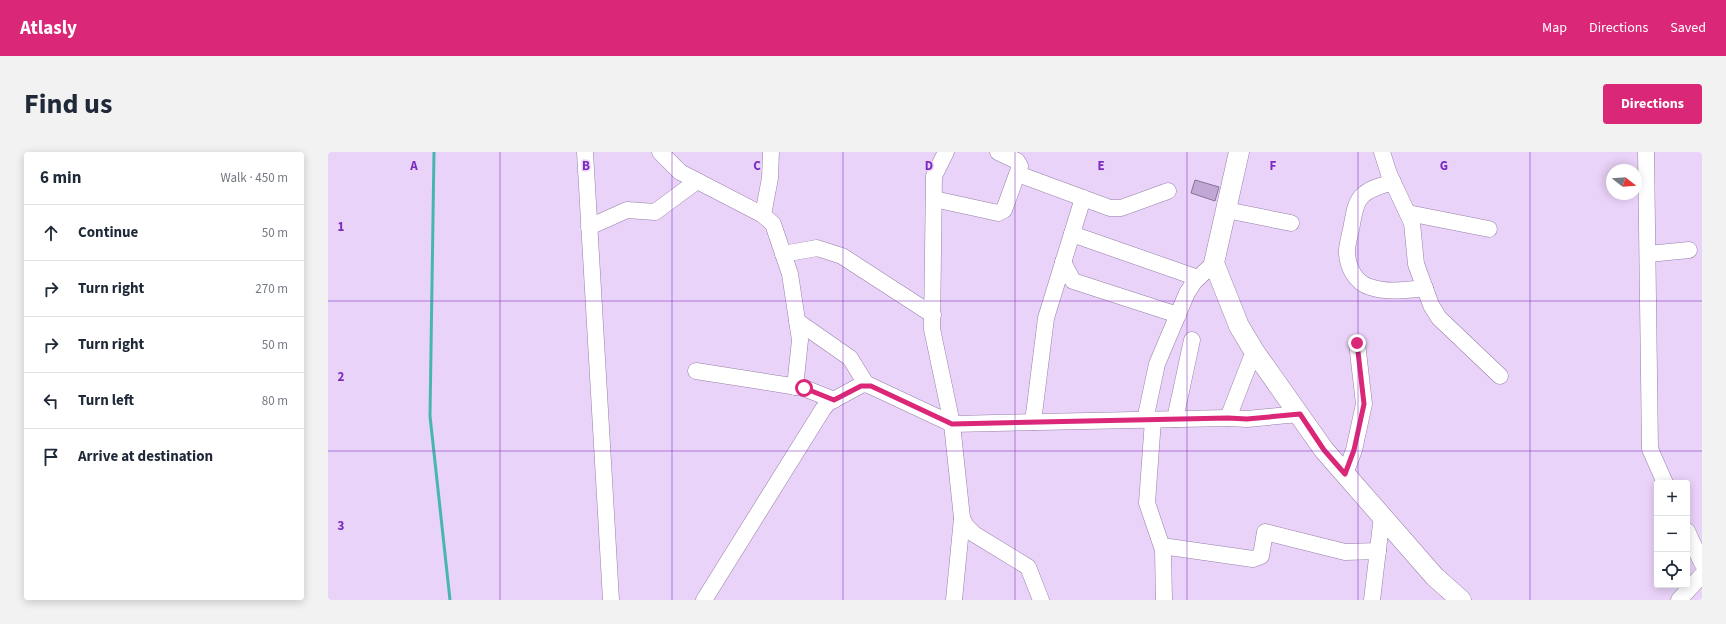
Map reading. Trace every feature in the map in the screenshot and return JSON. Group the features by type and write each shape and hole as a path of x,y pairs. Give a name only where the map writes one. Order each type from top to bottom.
{"main road":[{"path":"1239,152 1214,263 1239,326 1254,351 1324,450 1435,577 1461,600"}],"street":[{"path":"585,152 611,600"},
{"path":"660,152 680,172 763,215 773,224 790,274 797,321 800,344 795,387"},
{"path":"763,215 770,178 771,152"},
{"path":"946,152 934,176 932,328 952,424 962,518 954,600"},
{"path":"934,199 998,213 1006,208 1020,166 1019,163 998,152"},
{"path":"1382,152 1393,182 1412,223 1416,264 1431,305 1439,318 1500,376"},
{"path":"1646,152 1650,448 1664,480"},
{"path":"1018,174 1116,209 1168,191"},
{"path":"589,227 627,210 655,212 697,180"},
{"path":"1393,182 1369,190 1362,196 1356,206 1346,254 1350,270 1359,281 1369,287 1381,290 1425,288"},
{"path":"1033,422 1046,318 1083,198"},
{"path":"1226,210 1291,223"},
{"path":"1408,213 1489,229"},
{"path":"1072,234 1198,278"},
{"path":"783,254 817,248 842,256 933,315"},
{"path":"1648,254 1689,250"},
{"path":"1063,262 1073,281 1178,315"},
{"path":"1164,600 1162,546 1147,503 1149,420 1157,364 1187,293 1198,278 1214,263"},
{"path":"797,321 850,358 866,384 952,424 1228,418 1247,419 1300,414"},
{"path":"1175,419 1192,340"},
{"path":"1345,474 1354,450 1364,404 1357,343"},
{"path":"1228,418 1254,351"},
{"path":"696,371 795,387 808,390 834,400"},
{"path":"704,600 823,409 834,400 866,384"},
{"path":"1372,600 1382,516"},
{"path":"962,518 966,526 974,534 1028,567 1041,600"},
{"path":"1162,546 1254,559 1261,556 1265,532 1345,552 1378,551"},
{"path":"1690,537 1702,563"},
{"path":"1680,600 1702,575"}],"building":[{"path":"1195,180 1219,187 1215,201 1191,193"}],"waterway":[{"path":"434,152 430,416 450,600"}],"route":[{"path":"804,388 834,400 866,384 952,424 1228,418 1247,419 1300,414 1324,450 1345,474 1354,450 1364,404 1357,343"}]}
